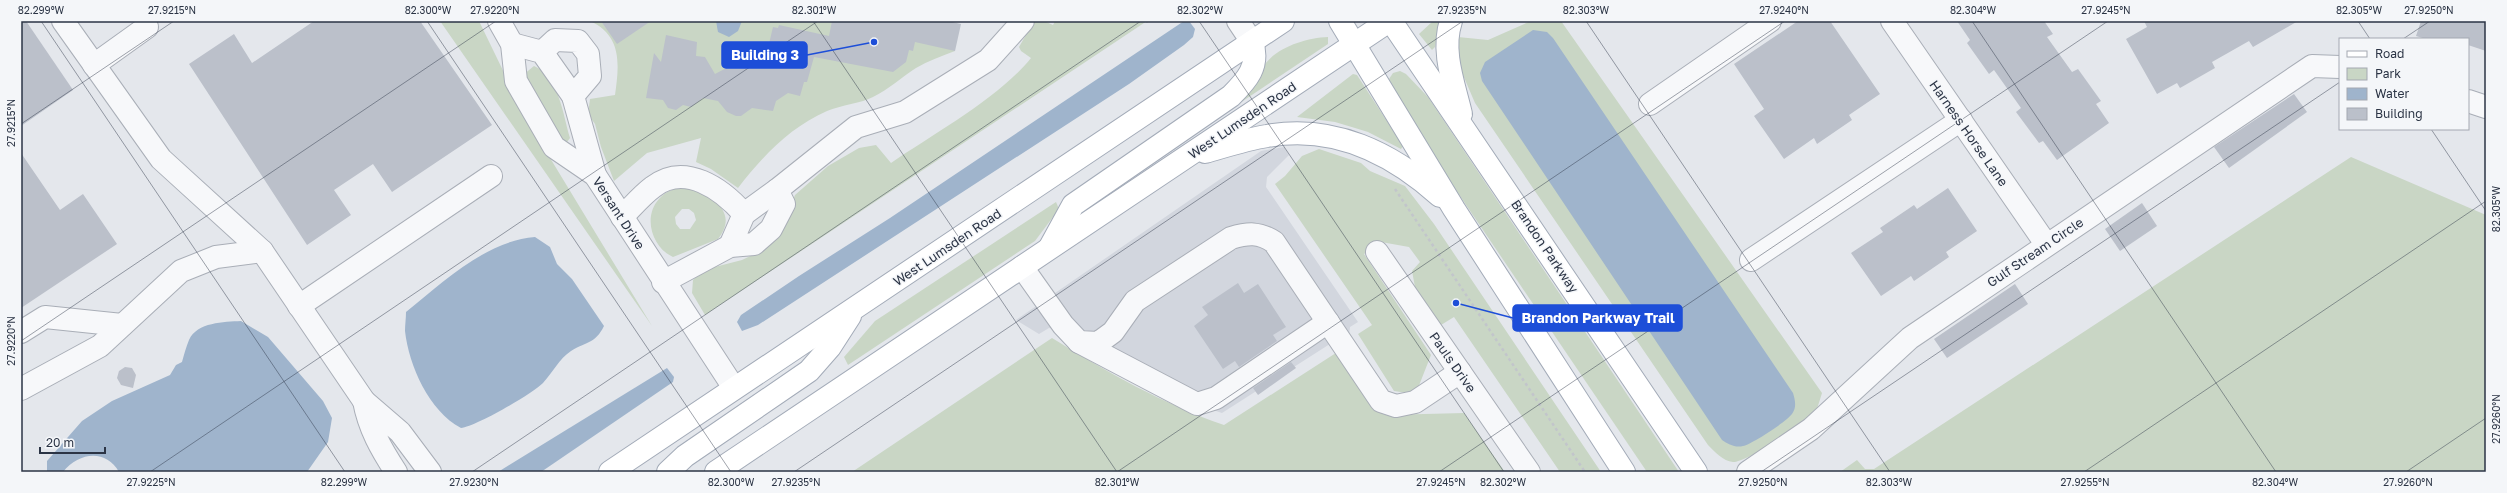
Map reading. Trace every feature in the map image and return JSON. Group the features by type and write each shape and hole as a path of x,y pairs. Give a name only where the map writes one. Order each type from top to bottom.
{"main road":[{"name":"West Lumsden Road","path":"610,472 1284,21"},
{"path":"1340,21 1454,209 1624,472"},
{"name":"West Lumsden Road","path":"716,472 1390,21"},
{"name":"Brandon Parkway","path":"1390,21 1463,125 1696,472"},
{"path":"1451,21 1447,32 1448,54 1463,125"},
{"path":"1048,250 1073,206 1231,96 1244,82 1255,61 1252,42"},
{"path":"1185,158 1268,136 1301,134 1353,141 1391,159 1415,175 1454,209"},
{"path":"668,472 685,456 809,371 830,347 853,310"}],"street":[{"path":"63,21 161,159 262,251 364,401 400,432 430,472"},
{"name":"Versant Drive","path":"500,21 512,44 516,81 554,147 595,175 663,282 734,388"},
{"path":"730,246 744,214 777,190 856,127 905,112 988,60 1023,21"},
{"path":"1238,21 1252,42"},
{"path":"1650,104 1770,21"},
{"name":"Harness Horse Lane","path":"1892,21 2046,244"},
{"path":"94,65 148,23"},
{"path":"542,52 555,40 578,41 588,54 590,76 572,96"},
{"path":"512,44 542,52 572,96 595,175"},
{"name":"Gulf Stream Circle","path":"1748,472 1811,429 1910,338 2046,244 2312,66 2339,67"},
{"path":"2469,101 2486,107"},
{"path":"1751,260 1961,120"},
{"path":"622,217 654,186 678,175 707,182 731,199 744,214"},
{"path":"299,306 491,176"},
{"path":"663,282 730,246 754,244 771,229 784,204 777,190"},
{"path":"1079,342 1098,343 1113,332 1135,301 1231,238 1247,234 1262,234 1274,242 1381,401 1396,406 1415,402 1460,372"},
{"path":"21,389 100,346 181,271 216,257 262,251"},
{"name":"Pauls Drive","path":"1377,252 1529,472"},
{"path":"1022,267 1063,325 1079,342 1197,404 1216,398 1328,322"},
{"path":"21,332 45,317 122,325"},
{"path":"364,401 368,421 380,447 396,472"}],"path":[{"path":"1391,159 1396,193 1585,472"}],"shaded area":[{"path":"1284,147 1289,155 1267,177 1266,187 1358,322 1350,327 1349,336 1389,404 1333,342 1222,413 1195,404 1056,329 1049,328 1039,334 1016,320 1261,151"}],"green space":[{"path":"440,21 479,21 527,120 652,326"},
{"path":"590,21 933,21 955,51 916,68 890,87 873,97 827,111 801,125 767,154 738,188 711,169 696,162 701,138 647,153 614,181 601,147 595,124 588,114 590,99 615,95 618,63 613,43 608,35 601,27"},
{"path":"1034,21 1044,21 1053,25 1055,21 1147,21 705,315 692,293 693,280 703,270 742,260 763,250 783,226 795,195 828,166 859,148 876,145 891,163 984,101 1018,73 1031,58 1021,51 1019,47"},
{"path":"1433,21 1439,22 1435,47 1432,50 1419,34"},
{"path":"1531,21 1561,21 1822,393 1818,407 1811,419 1797,430 1761,451 1739,461 1733,462 1723,458 1708,445 1475,103 1460,68 1458,37 1488,40"},
{"path":"1328,37 1328,44 1213,121 1261,71 1266,63 1280,51 1299,42"},
{"path":"534,66 549,78 555,87 570,138 567,142 563,143 523,75"},
{"path":"1400,71 1406,74 1428,97 1679,472 1647,472 1401,109 1389,79 1393,73"},
{"path":"1353,74 1357,75 1403,146 1401,149 1368,132 1355,128 1335,122 1297,117"},
{"path":"1319,149 1361,163 1370,171 1405,186 1434,224 1601,472 1560,472 1454,317 1441,325 1415,287 1412,271 1420,262 1409,247 1381,242 1364,254 1431,355 1418,388 1407,393 1394,391 1358,334 1372,325 1275,184 1285,176 1302,156"},
{"path":"2351,157 2486,215 2486,472 1840,472 1857,460 1865,469 1874,469"},
{"path":"690,185 720,206 726,220 724,229 718,239 673,257 666,253 655,240 652,232 651,215 659,199 665,193 673,189","holes":["682,209 689,209 694,213 696,220 690,229 680,229 676,224 675,217"]},
{"path":"1056,202 1059,209 1035,241 848,365 844,357 875,321"},
{"path":"1052,338 1094,363 1157,397 1201,417 1224,425 1339,351 1385,415 1464,413 1505,472 852,472"}],"water":[{"path":"716,21 742,21 738,31 729,37 718,32"},
{"path":"1184,21 1189,21 1195,29 1193,37 1129,84 758,325 742,331 737,322 741,315 890,218"},
{"path":"1533,30 1547,32 1553,38 1793,393 1795,406 1794,411 1789,418 1754,441 1743,446 1734,446 1722,440 1482,81 1480,73 1485,62"},
{"path":"535,237 550,247 557,264 572,279 604,326 601,332 594,339 567,354 537,388 516,402 490,416 461,428 439,411 422,386 407,345 405,331 406,312 450,276 482,255 499,246 517,240"},
{"path":"241,321 268,337 323,401 332,418 328,442 307,472 119,472 107,459 92,456 77,460 69,465 63,472 47,472 47,461 82,421 112,401 170,375 176,365 182,362 189,340 198,330 204,326 212,324"},
{"path":"667,368 674,377 673,382 541,472 498,472"}],"building":[{"path":"21,21 26,21 73,90 21,126"},
{"path":"314,21 420,21 492,125 392,192 373,164 334,190 351,215 307,245 189,64 234,34 252,63"},
{"path":"601,21 651,21 617,44"},
{"path":"832,21 948,21 961,24 955,51 915,42 913,51 909,50 906,62 893,72 814,57 807,82 804,82 800,96 788,93 776,101 773,111 752,108 741,116 736,116 727,112 718,101 703,98 691,107 683,105 676,110 668,108 663,100 646,98 654,53 661,62 666,35 697,42 696,56 705,57 715,74 734,64 739,65 768,48 773,27 778,28 779,25 829,36"},
{"path":"1798,21 1830,21 1880,94 1849,115 1852,120 1817,144 1814,138 1784,159 1754,116 1764,109 1734,64"},
{"path":"1957,21 2044,21 2053,34 2047,37 2072,72 2078,69 2101,101 2096,104 2109,123 2057,160 2043,141 2039,143 2016,112 2021,108 1994,70 1989,74 1967,43 1970,40"},
{"path":"2144,21 2298,21 2253,47 2249,41 2212,62 2215,68 2180,88 2177,83 2157,94 2126,39 2147,27"},
{"path":"2421,21 2486,21 2486,51 2469,45 2469,38 2423,38 2416,36"},
{"path":"2294,94 2307,112 2229,168 2214,147"},
{"path":"21,153 60,210 83,194 117,244 21,308"},
{"path":"1948,188 1977,231 1946,252 1949,257 1914,281 1911,276 1881,296 1851,253 1883,232 1880,228 1914,205 1917,209"},
{"path":"2142,203 2157,226 2120,251 2105,229"},
{"path":"1238,283 1244,293 1258,284 1286,327 1273,335 1277,341 1239,367 1235,361 1223,369 1194,326 1208,315 1202,307"},
{"path":"2015,284 2028,304 1947,358 1934,339"},
{"path":"1291,362 1296,368 1258,395 1253,388"},
{"path":"125,367 132,368 136,375 133,388 121,385 117,378 119,371"}],"place":[{"name":"Building 3","path":"874,42"},
{"name":"Brandon Parkway Trail","path":"1456,303"}]}
